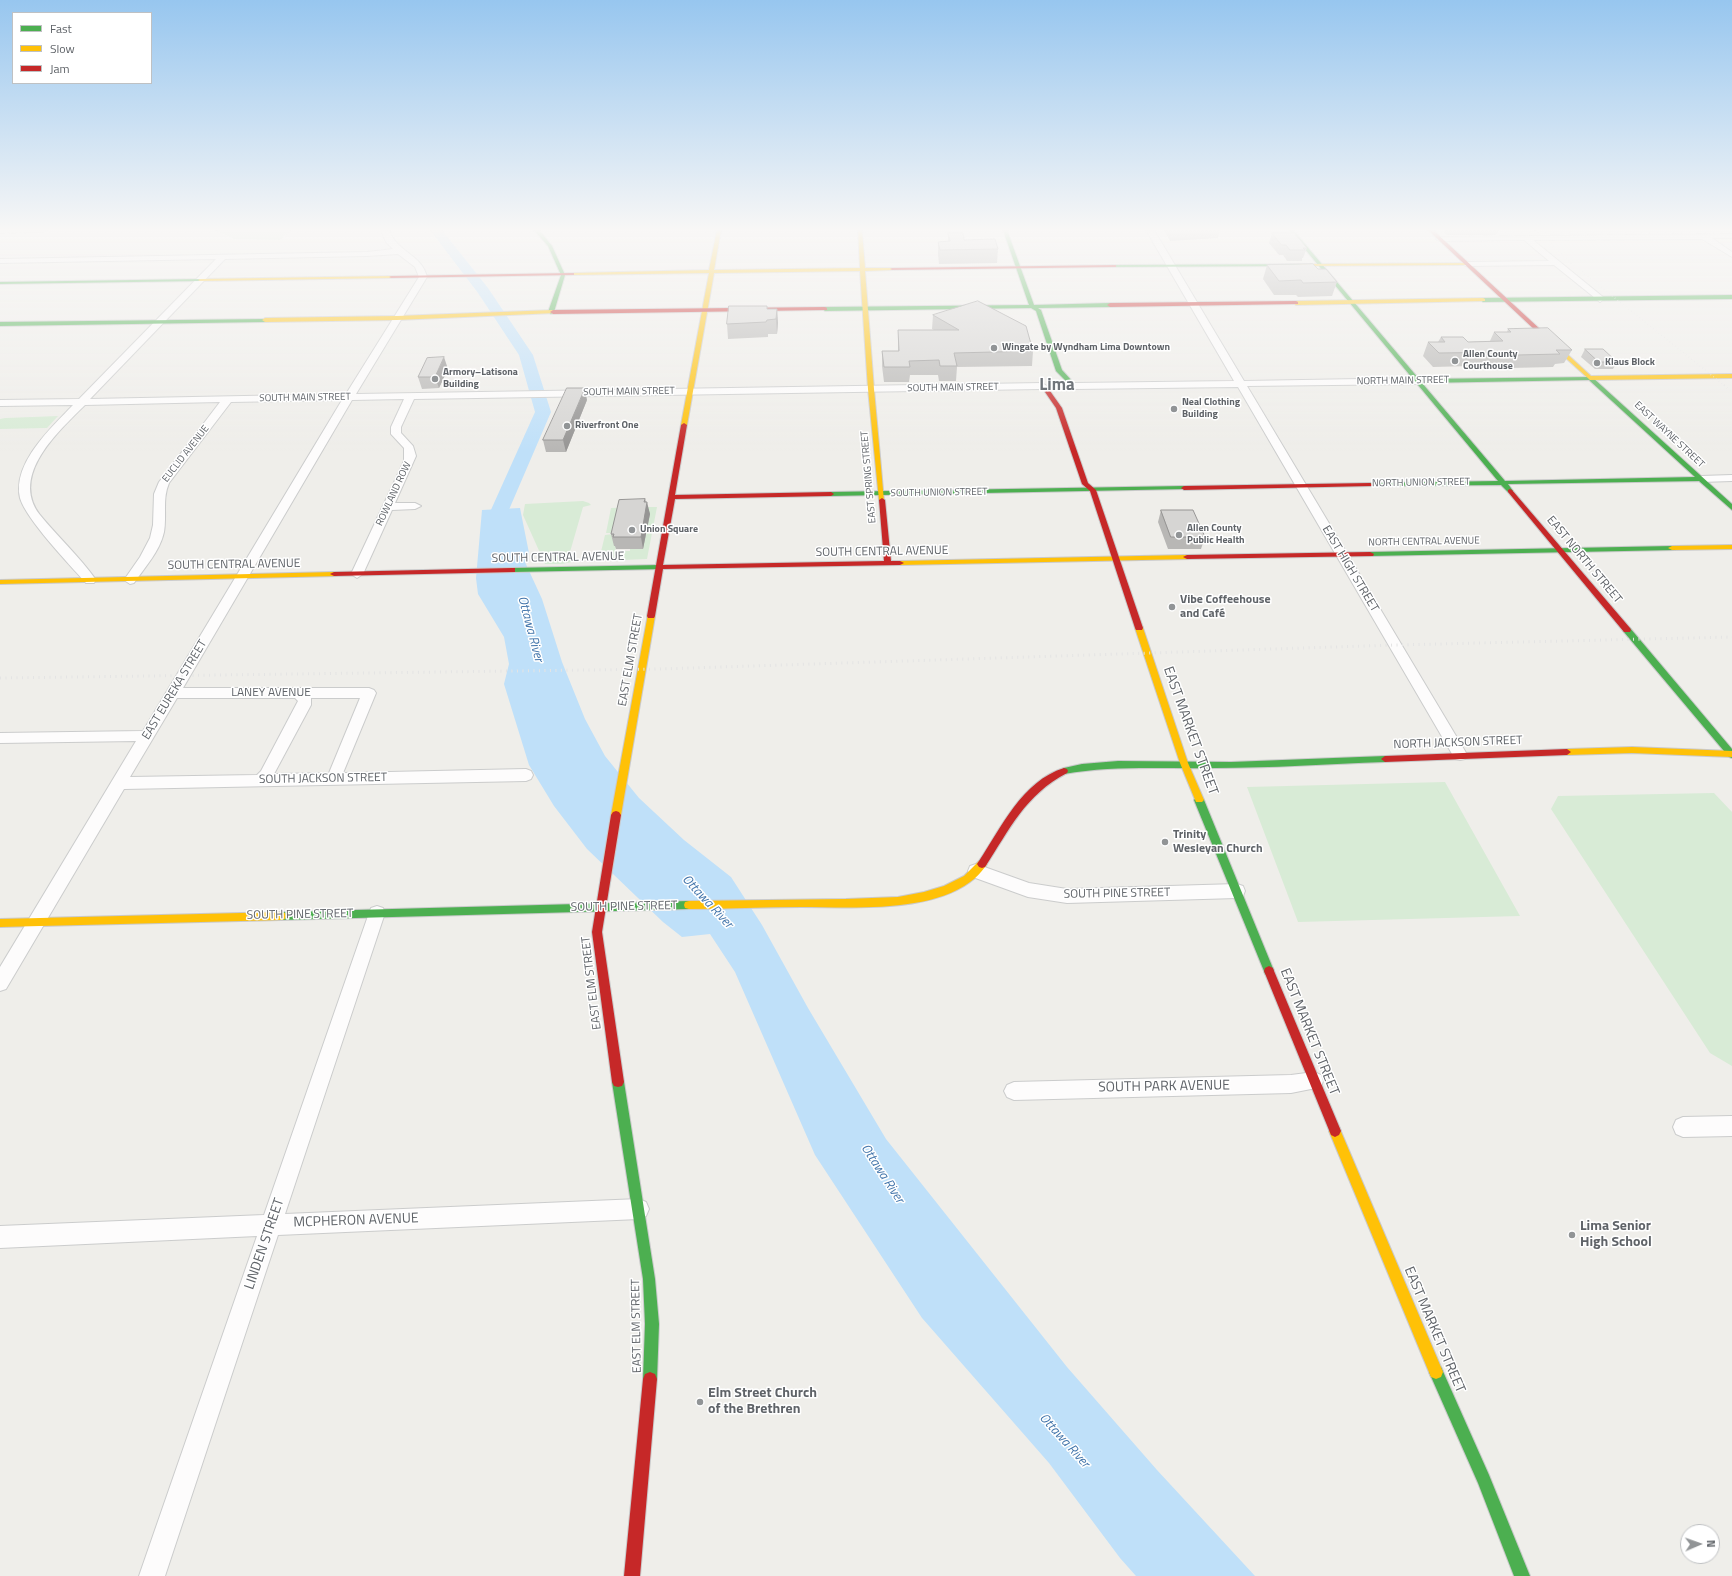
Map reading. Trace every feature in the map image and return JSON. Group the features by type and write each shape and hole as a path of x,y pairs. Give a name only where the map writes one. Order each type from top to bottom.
{"main road":[{"path":"551,312 554,304"},
{"name":"EAST ELM STREET","path":"632,1576 649,1395 652,1324 649,1279 612,1044 597,932 625,761 706,304"},
{"name":"EAST SPRING STREET","path":"866,304 871,389 888,563"},
{"path":"0,324 397,318 551,312 1229,304"},
{"name":"EAST NORTH STREET","path":"1352,304 1732,755"},
{"name":"EAST WAYNE STREET","path":"1510,304 1732,508"},
{"path":"1028,315 1026,309 1032,306"},
{"path":"1032,306 1038,310 1059,371 1070,390"},
{"name":"NORTH MAIN STREET","path":"1418,381 1732,376"},
{"path":"1047,382 1070,390"},
{"path":"1047,382 1070,390"},
{"name":"EAST MARKET STREET","path":"1047,382 1063,418 1085,484 1093,490 1184,764 1420,1336 1484,1480 1522,1576"},
{"name":"EAST MARKET STREET","path":"1093,490 1097,484 1095,477"},
{"name":"NORTH UNION STREET","path":"1111,489 1502,481 1701,479"},
{"name":"SOUTH UNION STREET","path":"672,497 1111,489"},
{"name":"NORTH CENTRAL AVENUE","path":"1116,559 1732,547"},
{"name":"SOUTH CENTRAL AVENUE","path":"0,582 660,567 1116,559"},
{"name":"NORTH JACKSON STREET","path":"1184,764 1209,765 1632,750 1732,755"},
{"path":"976,871 1021,804 1031,792 1051,776 1074,767 1093,765 1184,764"},
{"name":"SOUTH PINE STREET","path":"0,923 646,906 891,902 919,899 948,889 976,871"}],"street":[{"path":"90,580 35,516 28,504 24,491 27,475 36,456 56,428 177,304"},
{"name":"EAST EUREKA STREET","path":"0,983 406,304"},
{"name":"EAST HIGH STREET","path":"1193,304 1460,755"},
{"name":"NORTH MAIN STREET","path":"1070,390 1241,383 1418,381"},
{"name":"SOUTH MAIN STREET","path":"0,403 871,389 1047,382"},
{"name":"ROWLAND ROW","path":"357,574 412,453 410,447 396,434 396,427 411,396"},
{"name":"EUCLID AVENUE","path":"130,580 149,551 158,531 159,495 164,482 228,399"},
{"name":"NORTH UNION STREET","path":"1701,479 1732,478"},
{"path":"388,507 414,506"},
{"name":"LANEY AVENUE","path":"172,693 368,693 334,778"},
{"path":"261,780 266,775 304,705 305,700 299,693"},
{"path":"0,738 147,736"},
{"name":"SOUTH JACKSON STREET","path":"119,784 334,778 526,775"},
{"name":"SOUTH PINE STREET","path":"976,871 1028,890 1067,896 1237,891"},
{"name":"LINDEN STREET","path":"152,1576 377,913"},
{"name":"SOUTH PARK AVENUE","path":"1014,1091 1291,1084 1314,1081"},
{"path":"1683,1127 1732,1126"},
{"name":"MCPHERON AVENUE","path":"0,1236 639,1209"}],"green space":[{"path":"58,416 47,428 0,429 0,419"},
{"path":"583,501 591,505 583,507 570,552 566,555 572,560 576,557 576,561 562,564 545,564 523,515 525,504"},
{"path":"641,507 613,533 606,533 611,508"},
{"path":"642,507 657,507 647,559 622,560 625,551 630,551 630,549 643,549 644,537 646,536 648,525"},
{"path":"613,534 616,546 615,553 621,553 620,559 599,560 605,535"},
{"path":"1445,782 1520,916 1298,922 1247,787"},
{"path":"1714,793 1732,812 1732,1066 1710,1053 1551,809 1558,796"}],"water":[{"path":"520,508 529,553 525,562 542,599 562,662 585,719 605,756 639,798 684,840 731,877 762,925 808,1008 886,1139 1067,1367 1157,1470 1255,1576 1136,1576 1120,1558 1049,1463 922,1318 815,1155 735,972 710,934 682,937 663,922 587,849 554,806 529,765 504,684 509,664 504,637 478,594 476,578 482,510"}],"building":[{"path":"970,304 983,304 1026,326 1033,351 954,353 957,366 940,366 939,360 909,361 910,367 884,367 882,351 899,351 898,330 959,330 933,315"},
{"path":"729,306 767,306 767,309 777,309 776,319 767,320 766,322 727,324"},
{"path":"1548,328 1572,350 1556,350 1560,354 1517,355 1514,352 1439,353 1428,342 1445,342 1441,337 1463,337 1468,342 1503,341 1494,332 1511,332 1508,329"},
{"path":"1585,349 1603,349 1617,362 1599,362"},
{"path":"444,357 435,377 418,377 427,358"},
{"path":"567,388 585,388 563,440 543,440"},
{"path":"645,499 644,502 647,502 641,537 613,537 614,534 611,534 619,500"},
{"path":"1161,510 1193,510 1205,537 1171,537"}],"waterway":[{"name":"Ottawa River","path":"491,304 526,355 543,412 499,512 506,539"}],"railway":[{"path":"1622,304 1725,386"},
{"path":"1724,385 1732,392"},
{"path":"0,678 660,669 1395,645 1732,637"}],"traffic: fast":[{"path":"551,312 554,304"},
{"path":"1031,304 1038,310 1059,371 1070,382"},
{"path":"1353,304 1510,491"},
{"path":"825,309 1110,305"},
{"path":"0,324 265,320"},
{"path":"1418,381 1590,378"},
{"path":"1590,378 1732,508"},
{"path":"1370,485 1701,479"},
{"path":"831,494 1184,488"},
{"path":"1370,554 1672,548"},
{"path":"512,570 660,567"},
{"path":"1627,630 1732,755"},
{"path":"1064,771 1100,765 1118,764 1231,765 1385,759"},
{"path":"1199,800 1269,971"},
{"path":"281,916 689,905"},
{"path":"618,1082 649,1279 652,1324 650,1379"},
{"path":"1436,1372 1484,1480 1522,1576"}],"traffic: slow":[{"path":"684,425 706,304"},
{"path":"865,304 871,389 882,500"},
{"path":"265,320 397,318 553,312"},
{"path":"1539,331 1590,378"},
{"path":"1590,378 1732,376"},
{"path":"1672,548 1732,547"},
{"path":"900,563 1187,557"},
{"path":"0,582 334,574"},
{"path":"616,815 651,616"},
{"path":"1139,628 1184,763 1199,800"},
{"path":"1567,752 1632,750 1732,754"},
{"path":"689,905 872,903 898,901 924,897 947,890 967,879 982,864"},
{"path":"0,923 281,916"},
{"path":"1335,1131 1436,1372"}],"traffic: jam":[{"path":"1110,305 1245,304"},
{"path":"1509,304 1539,331"},
{"path":"553,312 825,309"},
{"path":"1048,392 1059,408 1085,484 1093,490 1139,628"},
{"path":"651,616 684,425"},
{"path":"1184,488 1370,485"},
{"path":"1510,491 1627,630"},
{"path":"672,497 831,494"},
{"path":"882,500 888,563"},
{"path":"1187,557 1370,554"},
{"path":"660,567 900,563"},
{"path":"334,574 512,570"},
{"path":"1385,759 1567,752"},
{"path":"982,864 1026,798 1050,778 1064,771"},
{"path":"616,815 597,932 618,1082"},
{"path":"1269,971 1335,1131"},
{"path":"632,1576 650,1379"}],"place":[{"name":"Wingate by Wyndham Lima Downtown","path":"994,348"},
{"name":"Allen County Courthouse","path":"1455,361"},
{"name":"Klaus Block","path":"1597,363"},
{"name":"Armory–Latisona Building","path":"435,379"},
{"name":"Neal Clothing Building","path":"1174,409"},
{"name":"Riverfront One","path":"567,426"},
{"name":"Union Square","path":"632,530"},
{"name":"Allen County Public Health","path":"1179,535"},
{"name":"Vibe Coffeehouse and Café","path":"1172,607"},
{"name":"Trinity Wesleyan Church","path":"1165,842"},
{"name":"Lima Senior High School","path":"1572,1235"},
{"name":"Elm Street Church of the Brethren","path":"700,1402"}],"district":[{"name":"Lima","path":"1057,386"}]}
